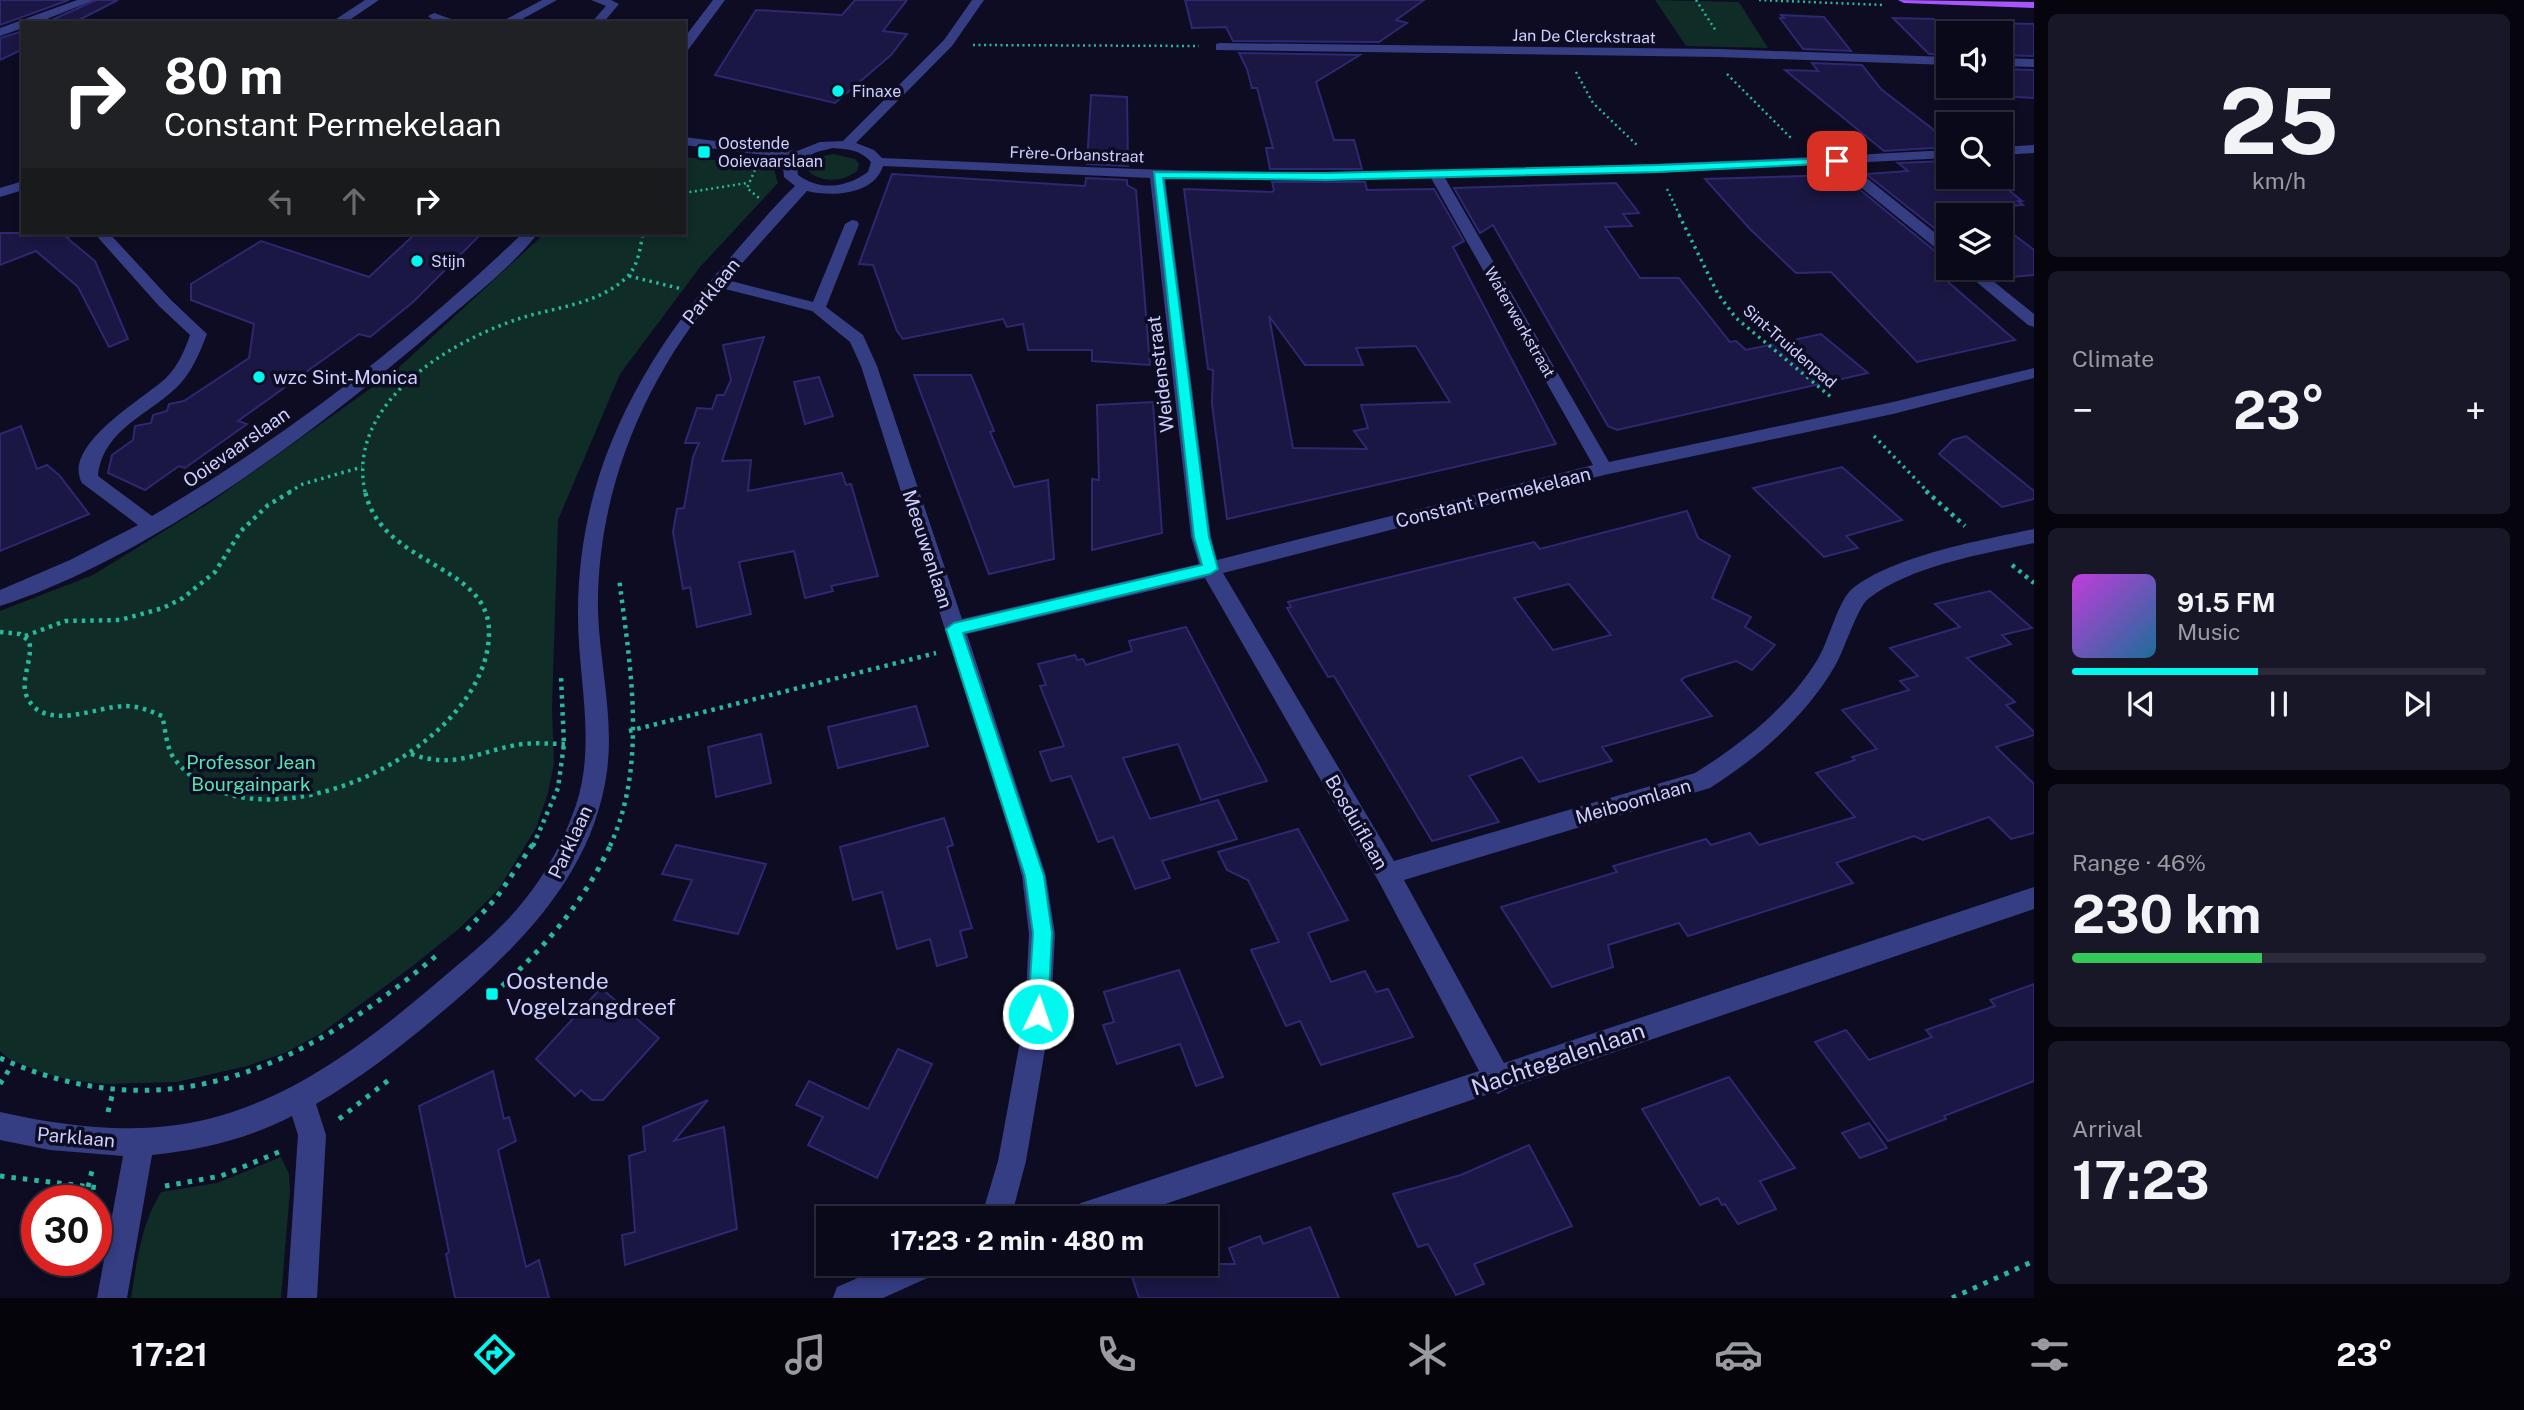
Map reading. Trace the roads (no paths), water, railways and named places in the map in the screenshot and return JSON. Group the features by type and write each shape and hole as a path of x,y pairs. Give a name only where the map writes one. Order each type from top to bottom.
{"main road":[{"path":"1904,0 2034,5"}],"street":[{"path":"30,21 88,0"},
{"path":"339,21 373,0"},
{"path":"509,21 551,0"},
{"path":"597,0 613,4 599,21"},
{"path":"686,44 719,0"},
{"path":"877,162 874,174 856,186 830,190 804,186 791,177 789,171 793,160 799,155 820,146 846,145 948,43 978,0"},
{"path":"434,16 448,21"},
{"path":"0,34 21,24"},
{"path":"0,34 21,39"},
{"name":"Jan De Clerckstraat","path":"1220,47 1719,53 1936,61"},
{"path":"2013,62 2034,63"},
{"path":"686,141 799,155"},
{"name":"Frère-Orbanstraat","path":"846,145 865,149 877,162 1157,174 1326,176 1658,169 1936,155"},
{"path":"2013,150 2034,149"},
{"path":"1837,161 1936,241"},
{"name":"Weidenstraat","path":"1157,174 1201,537 1210,569"},
{"name":"Waterwerkstraat","path":"1436,174 1604,469"},
{"path":"0,193 21,186"},
{"name":"Parklaan","path":"0,1126 44,1137 99,1143 205,1134 256,1117 300,1097 346,1069 427,1008 514,932 558,873 579,832 593,790 597,737 588,614 588,563 599,494 622,431 662,354 704,285 804,186"},
{"path":"818,308 852,224"},
{"path":"103,235 165,303 199,334 192,354 173,382 132,410 100,443 88,465 89,478 152,526"},
{"name":"Ooievaarslaan","path":"0,597 102,555 208,494 371,376 481,282 529,235"},
{"path":"1983,280 2034,322"},
{"name":"Meeuwenlaan","path":"704,285 818,308 856,339 869,366 1031,864 1042,933 1038,1014 1012,1161 999,1206"},
{"name":"Constant Permekelaan","path":"957,638 1210,569 1604,469 1854,416 2034,373"},
{"name":"Meiboomlaan","path":"1388,874 1702,781 1744,754 1809,691 1830,657 1857,596 1895,573 1987,546 2034,536"},
{"name":"Bosduiflaan","path":"1210,569 1388,874 1498,1080"},
{"name":"Nachtegalenlaan","path":"1117,1206 2034,898"},
{"path":"300,1097 312,1135 302,1298"},
{"path":"112,1298 140,1140"},
{"path":"848,1298 897,1276"}],"place":[{"name":"Finaxe","path":"838,91"},
{"name":"Oostende Ooievaarslaan","path":"704,152"},
{"name":"Stijn","path":"417,261"},
{"name":"wzc Sint-Monica","path":"259,377"},
{"name":"Oostende Vogelzangdreef","path":"492,994"}],"park label":[{"name":"Professor Jean Bourgainpark","path":"251,773"}]}
